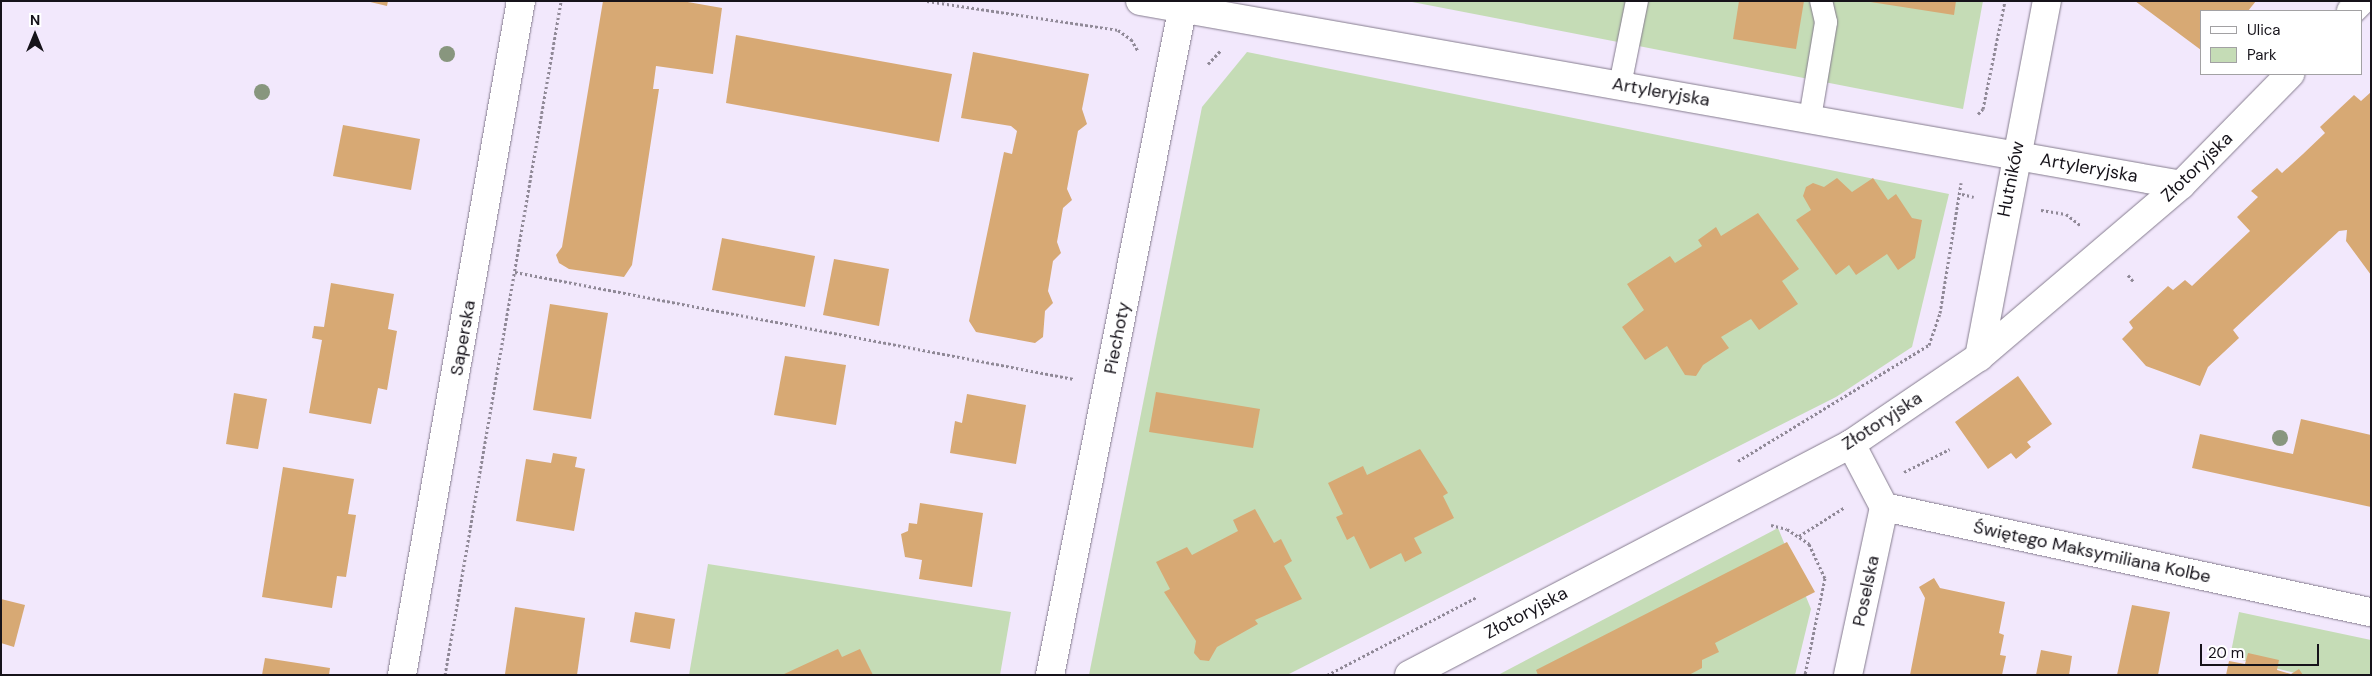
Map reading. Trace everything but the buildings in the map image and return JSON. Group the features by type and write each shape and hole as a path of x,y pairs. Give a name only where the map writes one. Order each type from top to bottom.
{"street":[{"name":"Saperska","path":"402,675 522,1"},
{"name":"Artyleryjska","path":"1140,1 1183,5 2181,185"},
{"name":"Hutników","path":"1979,358 2015,155 2047,1"},
{"path":"2352,10 2361,1"},
{"name":"Piechoty","path":"1050,675 1183,5"},
{"name":"Złotoryjska","path":"1409,675 1851,444 1979,358 2181,185 2289,75"},
{"path":"1851,444 1884,507"},
{"name":"Świętego Maksymiliana Kolbe","path":"1884,507 2371,612"},
{"name":"Poselska","path":"1848,675 1884,507"}],"lane":[{"path":"1620,85 1637,1"},
{"path":"1810,118 1826,22 1821,1"}],"path":[{"path":"445,675 561,1"},
{"path":"927,1 1118,30 1131,39 1140,55"},
{"path":"1973,118 1983,109 2005,1"},
{"path":"1205,68 1228,48"},
{"path":"1731,464 1929,345 1940,313 1962,194 1963,184 1957,181"},
{"path":"1962,194 2066,214 2106,250 2133,280"},
{"path":"515,272 1080,380"},
{"path":"1799,536 1814,553 1825,578 1805,675"},
{"path":"1327,675 1481,595"}],"green space":[{"path":"1407,1 1983,1 1963,109"},
{"path":"1247,52 1949,194 1912,347 1836,397 1287,675 1089,675 1202,107"},
{"path":"1778,528 1811,609 1795,675 1498,675"},
{"path":"708,564 1011,612 1000,675 689,675"},
{"path":"2239,612 2371,640 2371,675 2303,675 2230,657"}]}
